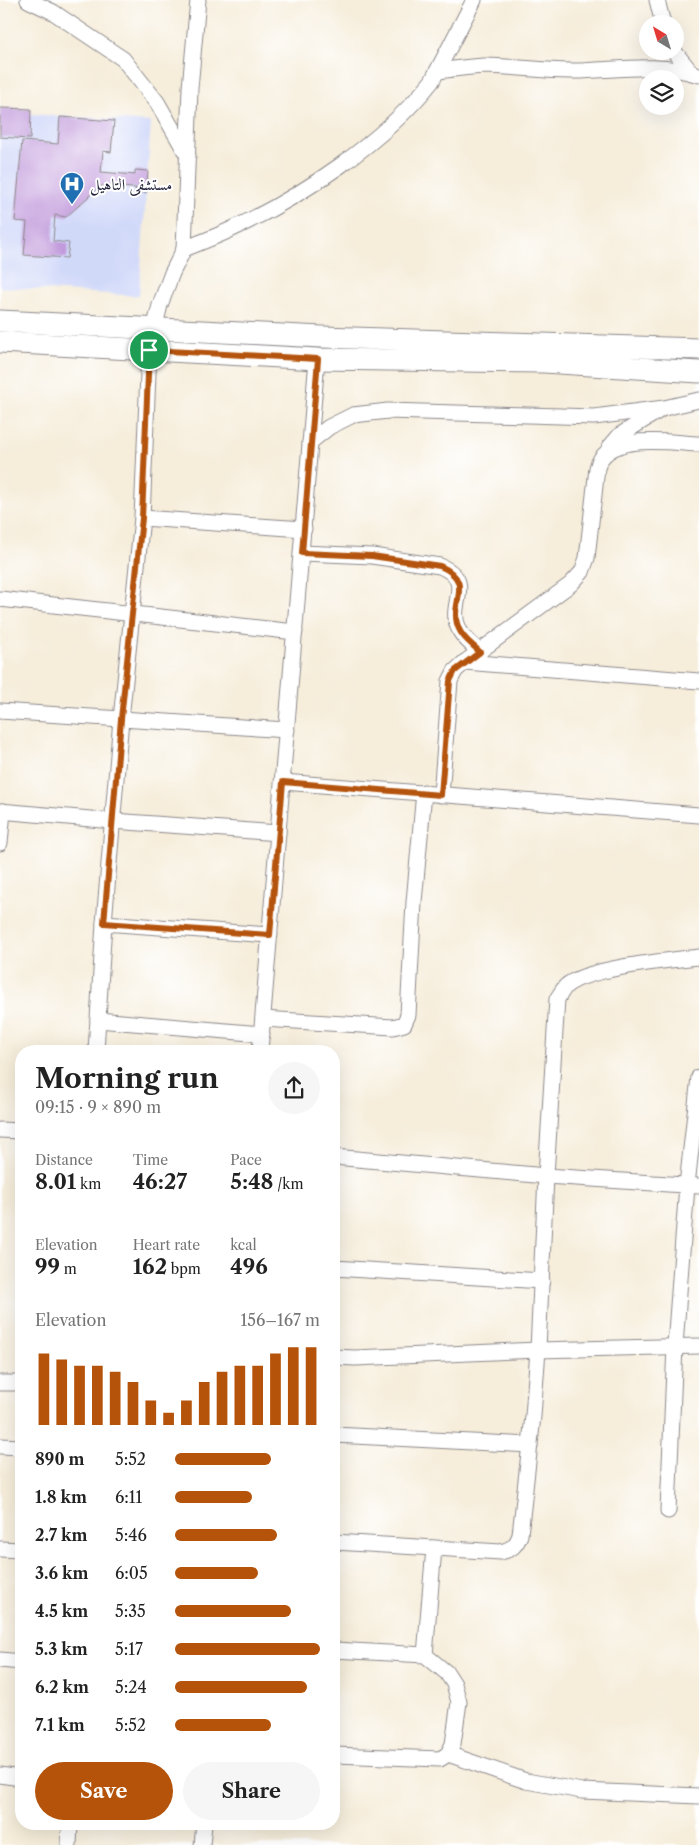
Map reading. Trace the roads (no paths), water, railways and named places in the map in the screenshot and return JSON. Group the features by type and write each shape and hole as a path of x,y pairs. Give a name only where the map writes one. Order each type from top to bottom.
{"main road":[{"path":"0,321 322,337 699,349"},
{"path":"0,342 318,359 544,362 699,372"}],"street":[{"path":"28,0 53,12 123,58 157,102 188,156"},
{"path":"96,1045 104,923 121,719 142,518 149,350 153,329 172,273 184,249 190,88 198,0"},
{"path":"184,249 230,230 282,203 336,168 383,132 423,92 438,71 474,0"},
{"path":"657,0 661,15"},
{"path":"682,60 695,74"},
{"path":"438,71 485,66 530,70 577,71 604,68 662,68 695,74"},
{"path":"261,1045 318,359"},
{"path":"310,442 329,427 353,415 388,412 594,417 664,408 699,400"},
{"path":"441,795 450,681 455,671 547,603 571,584 582,572 588,558 597,468 603,455 620,435 664,408"},
{"path":"603,455 621,445 636,442 699,444"},
{"path":"142,518 304,530"},
{"path":"302,553 372,556 440,566 449,570 456,576 459,584 456,614 459,630 480,652"},
{"path":"0,599 295,632"},
{"path":"465,662 699,681"},
{"path":"0,711 287,730"},
{"path":"283,782 699,815"},
{"path":"263,1019 393,1027 404,1024 408,1016 414,902 424,792"},
{"path":"0,843 2,811 278,833"},
{"path":"104,923 270,935"},
{"path":"340,1542 501,1552 517,1545 520,1534 530,1445 538,1350 557,999 566,986 584,977 630,966 699,957"},
{"path":"98,1020 262,1034"},
{"path":"668,1510 675,1346 693,1186 699,1077"},
{"path":"0,1130 15,1131"},
{"path":"340,1158 546,1176 693,1186"},
{"path":"340,1268 542,1281"},
{"path":"340,1358 699,1346"},
{"path":"0,1383 15,1383"},
{"path":"340,1435 530,1445"},
{"path":"0,1446 15,1447"},
{"path":"425,1655 434,1548"},
{"path":"0,1549 15,1550"},
{"path":"340,1650 425,1655 447,1673 454,1684 459,1702 453,1744 448,1754 440,1759 340,1755"},
{"path":"0,1660 15,1661"},
{"path":"448,1754 526,1781 582,1791 699,1796"},
{"path":"0,1775 15,1777"},
{"path":"69,1845 70,1830"},
{"path":"204,1830 205,1845"}],"place":[{"name":"مستشفى التاهيل","path":"72,205"}]}
